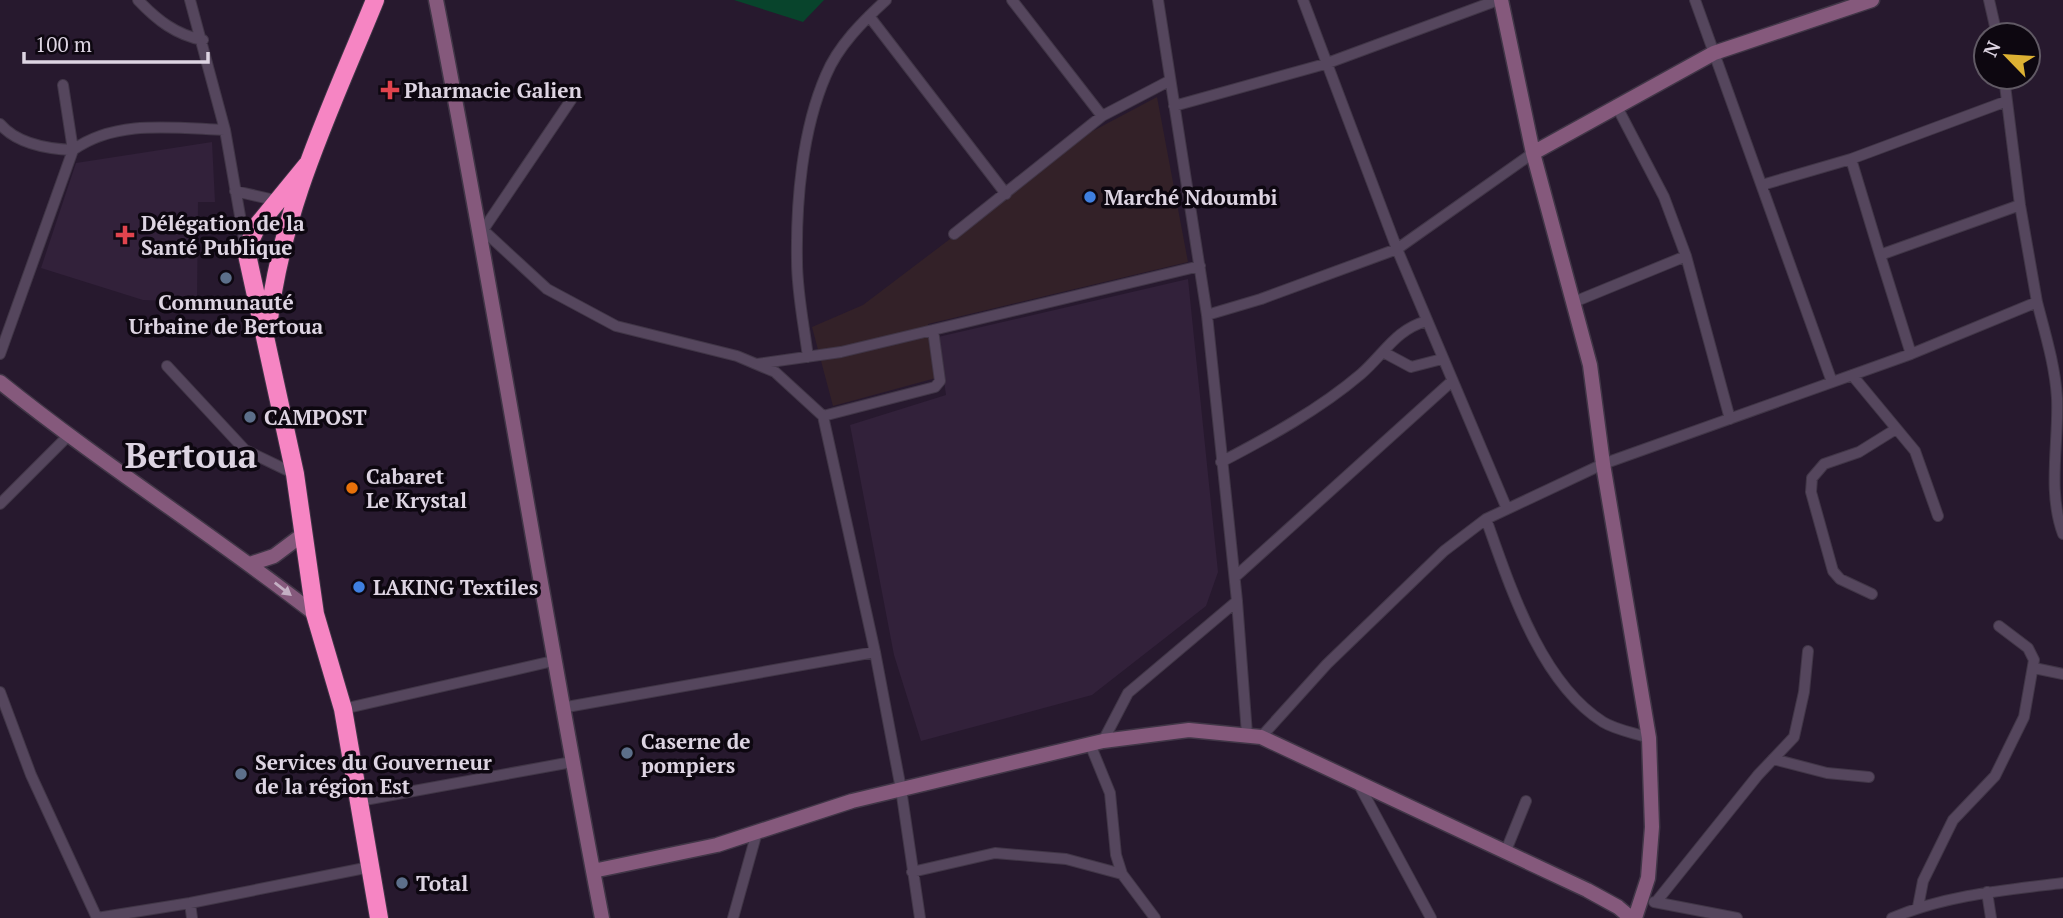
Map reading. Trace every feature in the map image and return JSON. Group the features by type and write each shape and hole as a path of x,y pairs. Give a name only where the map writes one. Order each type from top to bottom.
{"highway":[{"path":"267,344 284,206 289,190 307,165 375,0"},
{"path":"284,206 257,226 246,250 295,474 315,614 343,709 379,918"}],"street":[{"path":"138,0 153,16 183,36 203,40"},
{"path":"436,0 480,232 561,708 602,918"},
{"path":"808,357 797,262 804,162 814,112 826,74 849,38 886,0"},
{"path":"1012,0 1102,116"},
{"path":"1158,0 1207,315 1221,462 1254,736"},
{"path":"1303,0 1397,249 1507,509"},
{"path":"1174,106 1325,64 1499,0 1533,153 1590,365 1603,464 1649,738 1652,827 1649,901"},
{"path":"1695,0 1832,382"},
{"path":"1207,315 1273,295 1397,249 1533,153 1714,53 1872,0"},
{"path":"1989,0 1994,21"},
{"path":"191,1 225,130 246,250 277,257"},
{"path":"869,16 1006,194"},
{"path":"954,234 1102,116 1169,81"},
{"path":"0,354 73,150 63,85"},
{"path":"2006,91 2020,205 2057,398 2056,503 2063,534"},
{"path":"480,232 571,100"},
{"path":"1762,185 1851,159 2007,101"},
{"path":"1616,105 1664,197 1685,256 1730,419"},
{"path":"0,124 18,138 49,149 73,150 91,137 145,126 225,130"},
{"path":"1851,159 1911,354"},
{"path":"235,191 284,206"},
{"path":"1880,255 2020,205"},
{"path":"480,232 547,289 617,326 737,356 775,372 823,416 875,652 901,789 920,918"},
{"path":"1574,302 1685,256"},
{"path":"757,365 841,352 1200,266"},
{"path":"1254,736 1444,551 1486,519 1603,464 1911,354 2037,302"},
{"path":"1221,462 1323,401 1362,373 1405,330 1427,321"},
{"path":"823,416 935,387 940,381 933,330"},
{"path":"1382,352 1411,367 1442,359"},
{"path":"167,366 245,450 295,474"},
{"path":"1852,375 1915,452 1938,516"},
{"path":"0,382 68,436 130,477 315,614"},
{"path":"1235,577 1451,382"},
{"path":"1872,594 1840,579 1833,571 1811,492 1812,478 1824,464 1859,452 1896,429"},
{"path":"0,504 68,436"},
{"path":"1486,519 1509,585 1538,646 1569,693 1604,723 1649,738"},
{"path":"250,564 290,547 302,535 301,528"},
{"path":"1155,918 1122,873 1116,855 1110,793 1096,743 1128,693 1237,601"},
{"path":"1918,907 1923,881 1953,820 1969,800 1996,776 2024,717 2034,668 2028,648 1999,626"},
{"path":"593,871 717,845 852,801 901,789 1096,743 1189,730 1254,736 1357,781 1587,890 1633,918 1798,731 1808,651"},
{"path":"561,708 875,652"},
{"path":"343,709 553,661"},
{"path":"2034,668 2063,674"},
{"path":"0,692 30,775 97,918 190,903 370,867"},
{"path":"1773,759 1840,775 1869,777"},
{"path":"359,801 572,762"},
{"path":"1357,781 1431,918"},
{"path":"1505,853 1525,801"},
{"path":"733,918 757,832"},
{"path":"912,872 995,853 1066,859 1122,873"},
{"path":"1892,918 1918,907 1987,892 2063,883"},
{"path":"1987,892 1991,918"},
{"path":"1649,901 1737,918"},
{"path":"190,903 192,918"}],"shaded area":[{"name":"Marché Ndoumbi","path":"1157,97 1188,262 928,324 936,378 833,406 812,327 863,305 1091,132"},
{"name":"Délégation de la Santé Publique","path":"212,142 215,202 198,202 197,302 143,300 41,268 76,163"},
{"path":"1188,279 1218,572 1206,606 1092,695 921,741 894,655 850,425 946,395 938,337"}],"green space":[{"path":"734,0 824,0 803,22"}],"place":[{"name":"Pharmacie Galien","path":"390,90"},
{"name":"Marché Ndoumbi","path":"1090,197"},
{"name":"Délégation de la Santé Publique","path":"125,235"},
{"name":"Communauté Urbaine de Bertoua","path":"226,278"},
{"name":"CAMPOST","path":"250,417"},
{"name":"Cabaret Le Krystal","path":"352,488"},
{"name":"LAKING Textiles","path":"359,587"},
{"name":"Caserne de pompiers","path":"627,753"},
{"name":"Services du Gouverneur de la région Est","path":"241,774"},
{"name":"Total","path":"402,883"}],"district":[{"name":"Bertoua","path":"191,455"}]}
